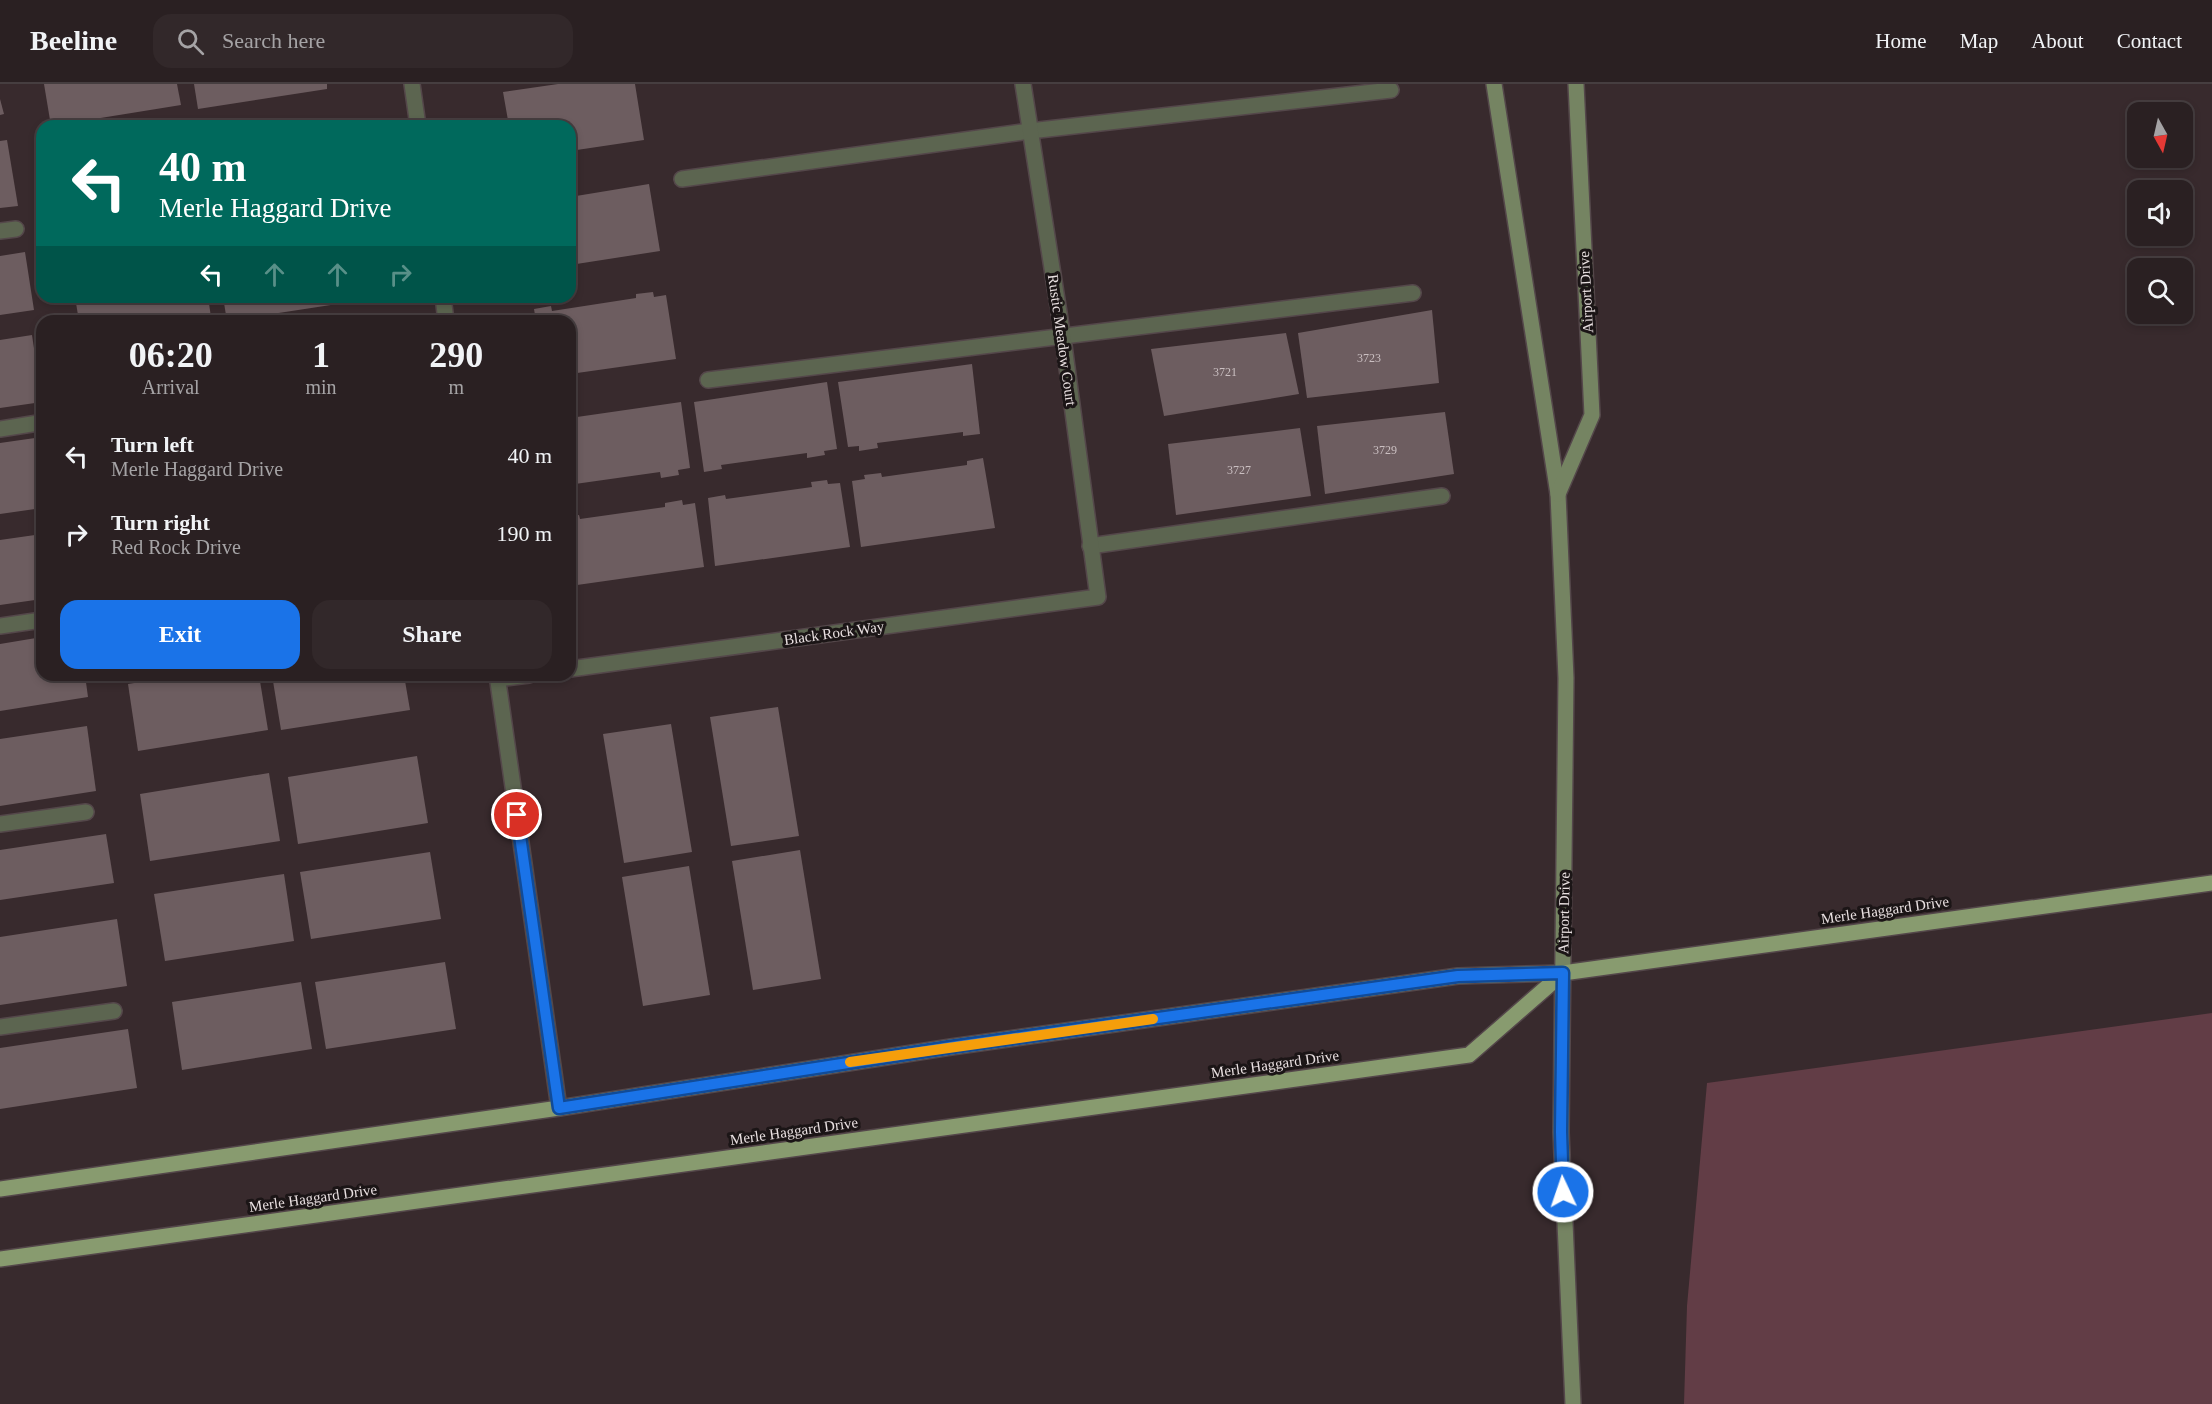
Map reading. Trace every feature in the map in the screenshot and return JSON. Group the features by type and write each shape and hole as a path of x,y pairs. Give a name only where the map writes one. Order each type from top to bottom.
{"main road":[{"name":"Airport Drive","path":"1494,84 1558,494 1566,678 1561,1132 1573,1404"},
{"name":"Airport Drive","path":"1558,494 1592,415 1576,84"},
{"name":"Merle Haggard Drive","path":"0,1190 559,1108 951,1047 1434,979 1563,973 2212,883"},
{"name":"Merle Haggard Drive","path":"0,1259 1469,1055 1563,973"}],"street":[{"path":"412,84 417,120"},
{"name":"Rustic Meadow Court","path":"1023,84 1063,338 1098,597"},
{"path":"682,178 1030,131 1391,90"},
{"path":"0,231 16,229"},
{"path":"708,380 1413,293"},
{"path":"0,429 36,423"},
{"path":"1090,546 1442,496"},
{"name":"Black Rock Way","path":"576,668 1098,597"},
{"path":"0,626 36,621"},
{"path":"498,681 559,1108"},
{"path":"0,824 86,812"},
{"path":"0,1027 114,1011"}],"shaded area":[{"path":"2212,1013 2212,1404 1684,1404 1687,1306 1707,1083"}],"building":[{"path":"44,84 177,84 181,105 88,120 50,120"},
{"path":"194,84 327,84 327,89 198,109"},
{"path":"558,84 635,84 644,140 576,150 576,120 508,120 503,92"},
{"path":"0,99 4,114 0,115"},
{"path":"7,140 18,206 0,208 0,141"},
{"path":"649,184 660,251 576,264 576,196"},
{"path":"25,252 34,310 0,315 0,256"},
{"path":"653,292 654,297 666,295 676,359 576,373 576,315 535,315 534,309 551,306 552,311 636,298 636,294"},
{"path":"76,303 209,303 211,315 78,315"},
{"path":"224,303 344,303 266,315 226,315"},
{"path":"1432,310 1439,383 1307,398 1298,333"},
{"path":"1286,333 1299,394 1164,416 1151,349"},
{"path":"32,335 36,362 36,403 0,408 0,340"},
{"path":"972,364 980,434 963,436 963,432 877,443 878,448 859,451 859,446 848,447 838,382"},
{"path":"827,382 837,449 824,451 825,455 807,458 807,453 721,465 722,469 704,472 694,402"},
{"path":"681,402 690,468 678,470 679,475 661,478 660,472 576,484 576,417"},
{"path":"1445,412 1454,474 1325,494 1317,426"},
{"path":"1300,428 1311,496 1176,515 1168,444"},
{"path":"36,438 36,509 0,514 0,443"},
{"path":"983,458 995,528 861,547 852,481 865,479 864,475 881,473 882,477 967,465 967,461"},
{"path":"827,480 828,484 840,483 850,547 715,566 708,498 725,495 726,499 812,487 811,482"},
{"path":"682,500 683,505 695,503 704,567 576,585 576,515 579,515 580,519 665,507 665,503"},
{"path":"36,535 36,600 0,605 0,540"},
{"path":"36,638 36,681 86,681 88,697 0,711 0,644"},
{"path":"147,681 260,681 268,730 138,751 128,684"},
{"path":"273,681 405,681 410,710 281,730"},
{"path":"778,707 799,836 731,846 710,717"},
{"path":"671,724 692,852 624,863 603,734"},
{"path":"87,726 96,791 0,806 0,739"},
{"path":"417,756 428,823 298,844 288,777"},
{"path":"269,773 280,841 150,861 140,794"},
{"path":"106,834 114,883 0,900 0,850"},
{"path":"800,850 821,979 753,990 732,861"},
{"path":"430,852 441,919 311,939 300,872"},
{"path":"689,866 710,995 643,1006 622,877"},
{"path":"284,874 294,941 165,961 154,894"},
{"path":"117,919 127,986 0,1005 0,937"},
{"path":"445,962 456,1029 326,1049 315,982"},
{"path":"301,982 312,1049 182,1070 172,1002"},
{"path":"128,1029 137,1088 0,1109 0,1048"}],"slow traffic":[{"path":"850,1062 1153,1019"}],"route":[{"path":"517,815 559,1108 951,1047 1458,976 1563,973 1561,1132 1563,1192"}]}
